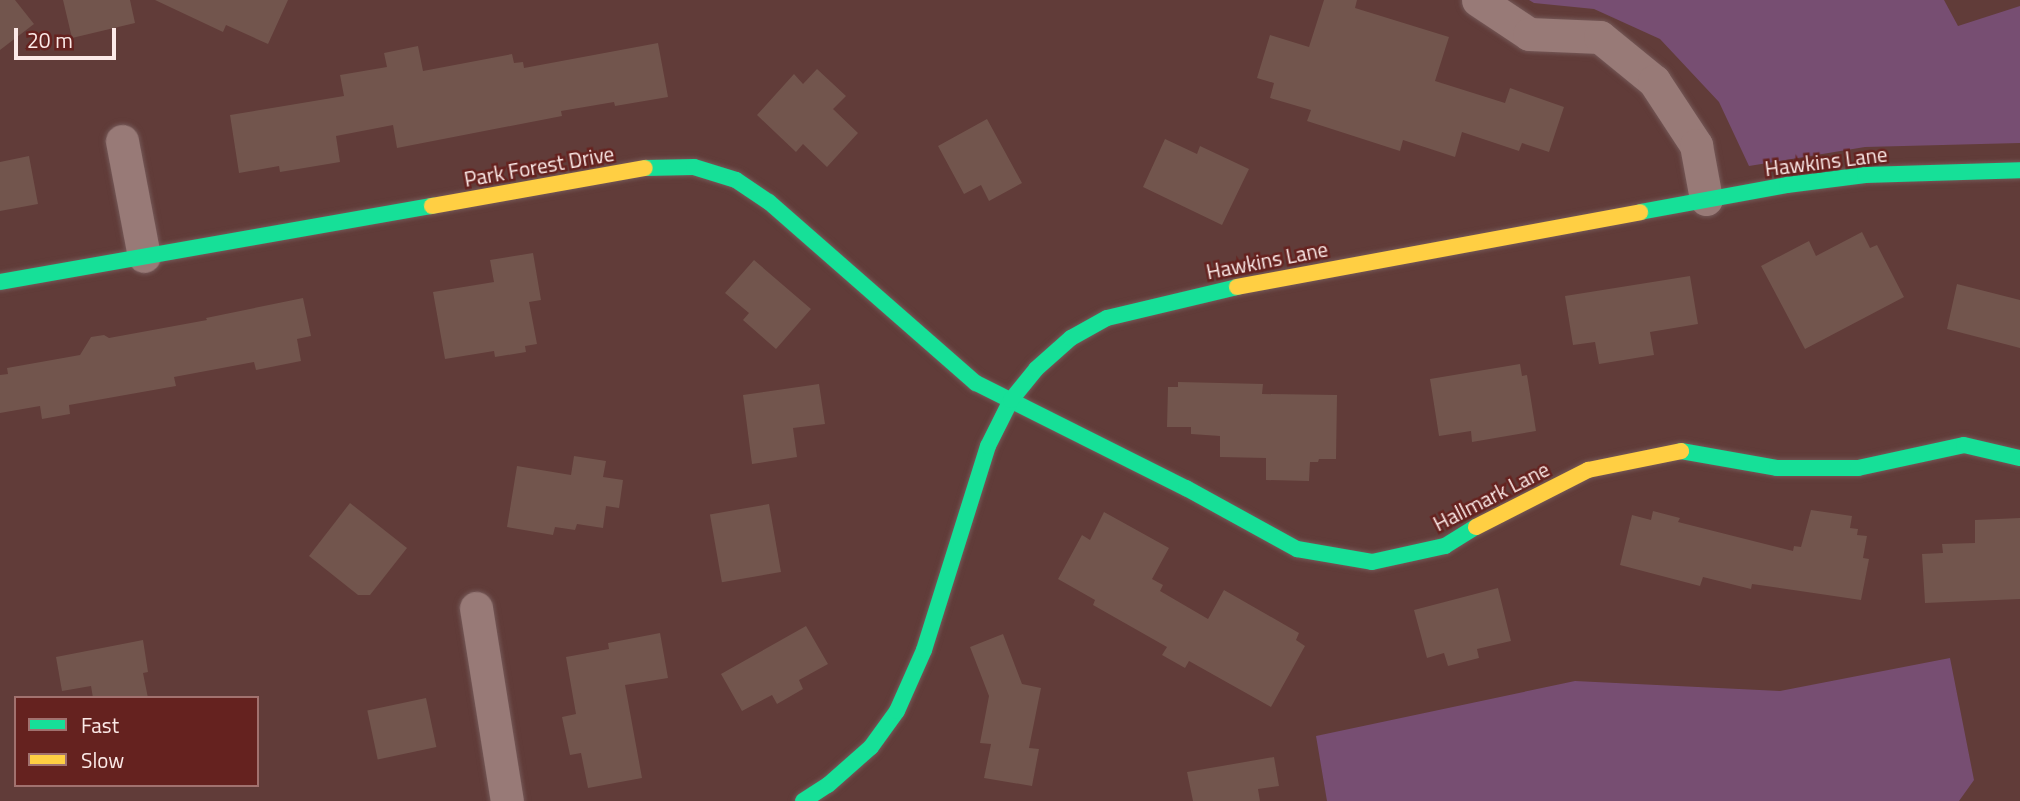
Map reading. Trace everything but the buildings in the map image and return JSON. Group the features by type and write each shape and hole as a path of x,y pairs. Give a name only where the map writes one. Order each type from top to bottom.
{"street":[{"path":"1478,0 1529,34 1600,37 1654,81 1696,145 1706,199"},
{"path":"122,141 144,257"},
{"name":"Park Forest Drive","path":"0,282 646,168 694,167 736,180 769,202 975,383 1011,400"},
{"name":"Hawkins Lane","path":"803,801 828,785 871,747 897,711 924,650 988,446 1011,400 1036,369 1071,338 1107,318 1144,306 1243,285 1706,199 1864,175 2020,170"},
{"name":"Hallmark Lane","path":"1011,400 1186,488 1297,549 1372,562 1445,546 1500,512 1588,470 1683,451 1777,468 1858,468 1964,445 2020,458"},
{"path":"475,608 508,801"}],"shaded area":[{"path":"1529,0 1944,0 1958,26 2020,6 2020,143 1865,147 1749,166 1719,102 1660,39 1594,9 1534,3"},
{"path":"1950,658 1974,780 1959,801 1327,801 1316,736 1575,681 1780,691"}],"traffic: fast":[{"path":"645,168 694,167 736,180 769,202 976,383 1186,488 1297,549 1372,562 1445,546 1476,527"},
{"path":"1640,212 1787,185 1865,175 2020,170"},
{"path":"0,282 432,206"},
{"path":"803,801 828,785 871,747 897,711 924,650 988,446 1011,400 1036,369 1071,338 1107,318 1237,287"},
{"path":"1681,451 1777,468 1858,468 1964,445 2020,458"}],"traffic: slow":[{"path":"432,206 645,168"},
{"path":"1237,287 1640,212"},
{"path":"1476,527 1588,470 1681,451"}]}
